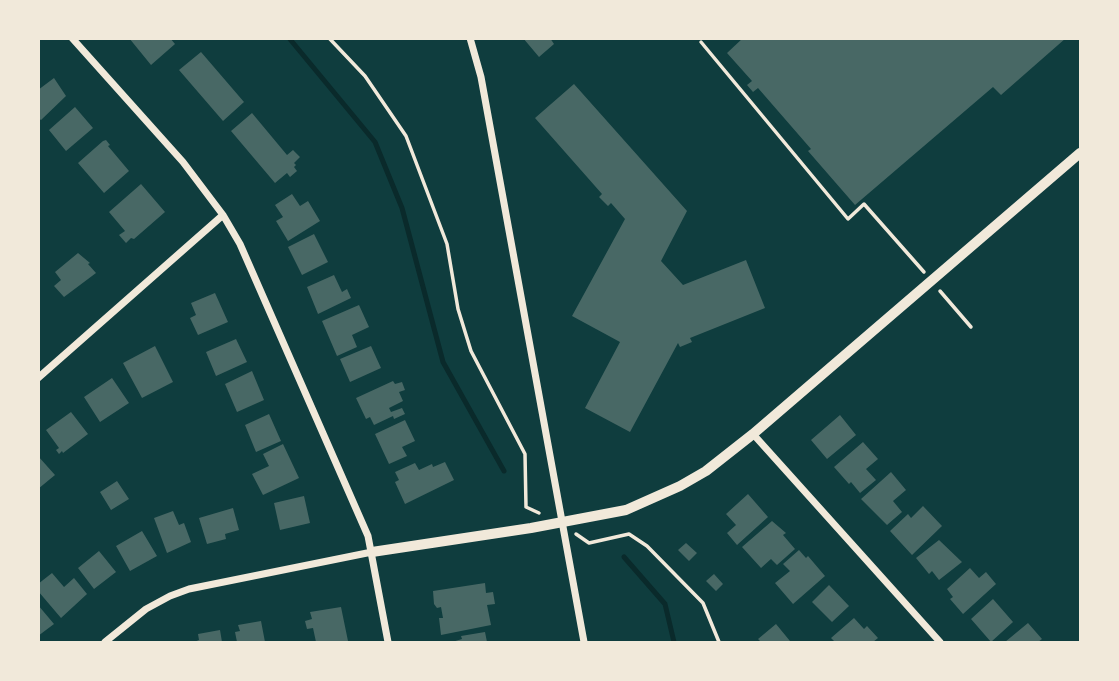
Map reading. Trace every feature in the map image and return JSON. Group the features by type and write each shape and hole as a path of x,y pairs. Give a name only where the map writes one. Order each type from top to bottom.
{"street":[{"path":"72,38 183,162 223,215 240,244 368,536 388,642"},
{"path":"470,38 481,77 584,642"},
{"path":"105,642 146,609 189,589 372,552 561,523 626,510 654,499 706,471 753,434 1080,153"},
{"path":"38,379 223,215"},
{"path":"753,434 940,642"}],"path":[{"path":"329,38 365,76 406,136 447,244 458,309 471,351 526,454 526,507 561,523 589,543 629,534 647,546 703,603 719,642"},
{"path":"701,42 848,219 864,204 971,327"}],"building":[{"path":"129,38 170,38 175,44 151,65"},
{"path":"523,38 550,38 554,44 539,57"},
{"path":"743,38 1066,38 1001,95 993,87 855,205 758,88 753,92 747,85 752,81 727,53"},
{"path":"201,52 244,102 223,121 179,70"},
{"path":"54,78 66,96 41,120 38,118 38,90"},
{"path":"574,84 687,211 661,261 683,285 746,260 765,308 690,338 692,342 680,347 678,343 630,432 585,408 620,342 572,316 625,219 611,203 608,206 599,197 602,194 535,118"},
{"path":"75,107 93,128 66,151 49,130"},
{"path":"252,113 287,155 293,150 300,157 294,163 297,171 290,177 287,173 275,183 231,131"},
{"path":"106,140 129,171 104,193 78,163"},
{"path":"141,184 165,212 126,243 119,235 125,231 109,212"},
{"path":"292,194 300,206 308,201 320,221 288,241 276,221 283,217 275,205"},
{"path":"314,234 328,262 302,275 288,247"},
{"path":"78,253 90,263 88,264 96,273 64,297 54,286 61,280 55,272"},
{"path":"334,275 342,292 347,289 351,298 318,314 307,287"},
{"path":"215,293 228,322 198,335 190,318 196,315 191,303"},
{"path":"359,305 369,327 352,335 357,347 337,356 322,321"},
{"path":"236,339 247,362 216,376 206,352"},
{"path":"155,346 173,382 142,398 123,363"},
{"path":"371,346 381,368 350,382 340,359"},
{"path":"252,371 264,400 237,412 225,384"},
{"path":"112,378 129,403 100,422 84,397"},
{"path":"393,381 395,384 402,382 405,390 399,392 403,401 389,408 391,412 402,408 405,414 394,419 393,416 374,425 370,417 366,419 356,398"},
{"path":"71,412 88,434 59,454 56,450 59,448 46,430"},
{"path":"269,414 281,441 256,452 245,425"},
{"path":"840,415 856,435 827,459 811,440"},
{"path":"405,420 415,441 402,447 407,456 389,464 375,434"},
{"path":"863,442 878,459 866,469 876,480 860,493 834,467"},
{"path":"283,444 299,478 263,495 252,474 269,466 263,454"},
{"path":"38,456 55,475 38,489"},
{"path":"445,462 454,480 405,504 395,482 399,480 395,472 415,463 419,470"},
{"path":"891,472 906,490 893,501 902,512 887,525 861,499"},
{"path":"117,481 129,499 111,510 100,492"},
{"path":"748,494 768,517 737,545 727,533 736,525 726,514"},
{"path":"304,496 310,523 280,530 274,503"},
{"path":"923,506 942,526 912,555 890,531 908,514 911,518"},
{"path":"233,508 239,530 225,534 226,539 207,544 199,518"},
{"path":"173,511 179,525 184,523 191,542 167,553 154,518"},
{"path":"772,521 786,533 783,535 795,549 777,565 771,559 761,568 742,547"},
{"path":"142,531 157,556 130,571 116,546"},
{"path":"939,540 962,562 939,580 932,571 929,574 916,558"},
{"path":"686,543 697,553 689,561 678,550"},
{"path":"799,550 806,558 808,556 825,576 793,604 775,583 790,571 783,564"},
{"path":"99,551 116,572 94,589 78,568"},
{"path":"970,568 979,578 986,572 996,584 963,614 950,599 953,597 947,589"},
{"path":"52,573 64,587 74,578 87,594 61,618 38,591 38,584"},
{"path":"714,574 723,584 716,591 706,581"},
{"path":"485,583 486,593 493,592 495,604 487,605 491,625 441,635 441,607 437,608 434,604 433,591"},
{"path":"829,585 849,606 832,622 812,602"},
{"path":"993,599 1013,622 991,642 971,619"},
{"path":"38,605 54,624 38,636"},
{"path":"341,607 348,641 316,642 313,628 307,629 305,621 312,619 310,612"},
{"path":"854,618 864,629 867,626 878,638 873,642 835,642 831,638"},
{"path":"261,621 265,642 237,642 235,632 240,631 238,625"},
{"path":"1028,623 1042,639 1038,642 1005,642"},
{"path":"776,624 790,641 761,642 758,639"},
{"path":"220,630 222,642 194,642 199,640 198,634"},
{"path":"485,632 487,642 452,642 462,639 461,636"}],"waterway":[{"path":"289,38 375,142 402,208 443,362 504,471"},
{"path":"624,557 665,604 674,642"}]}
